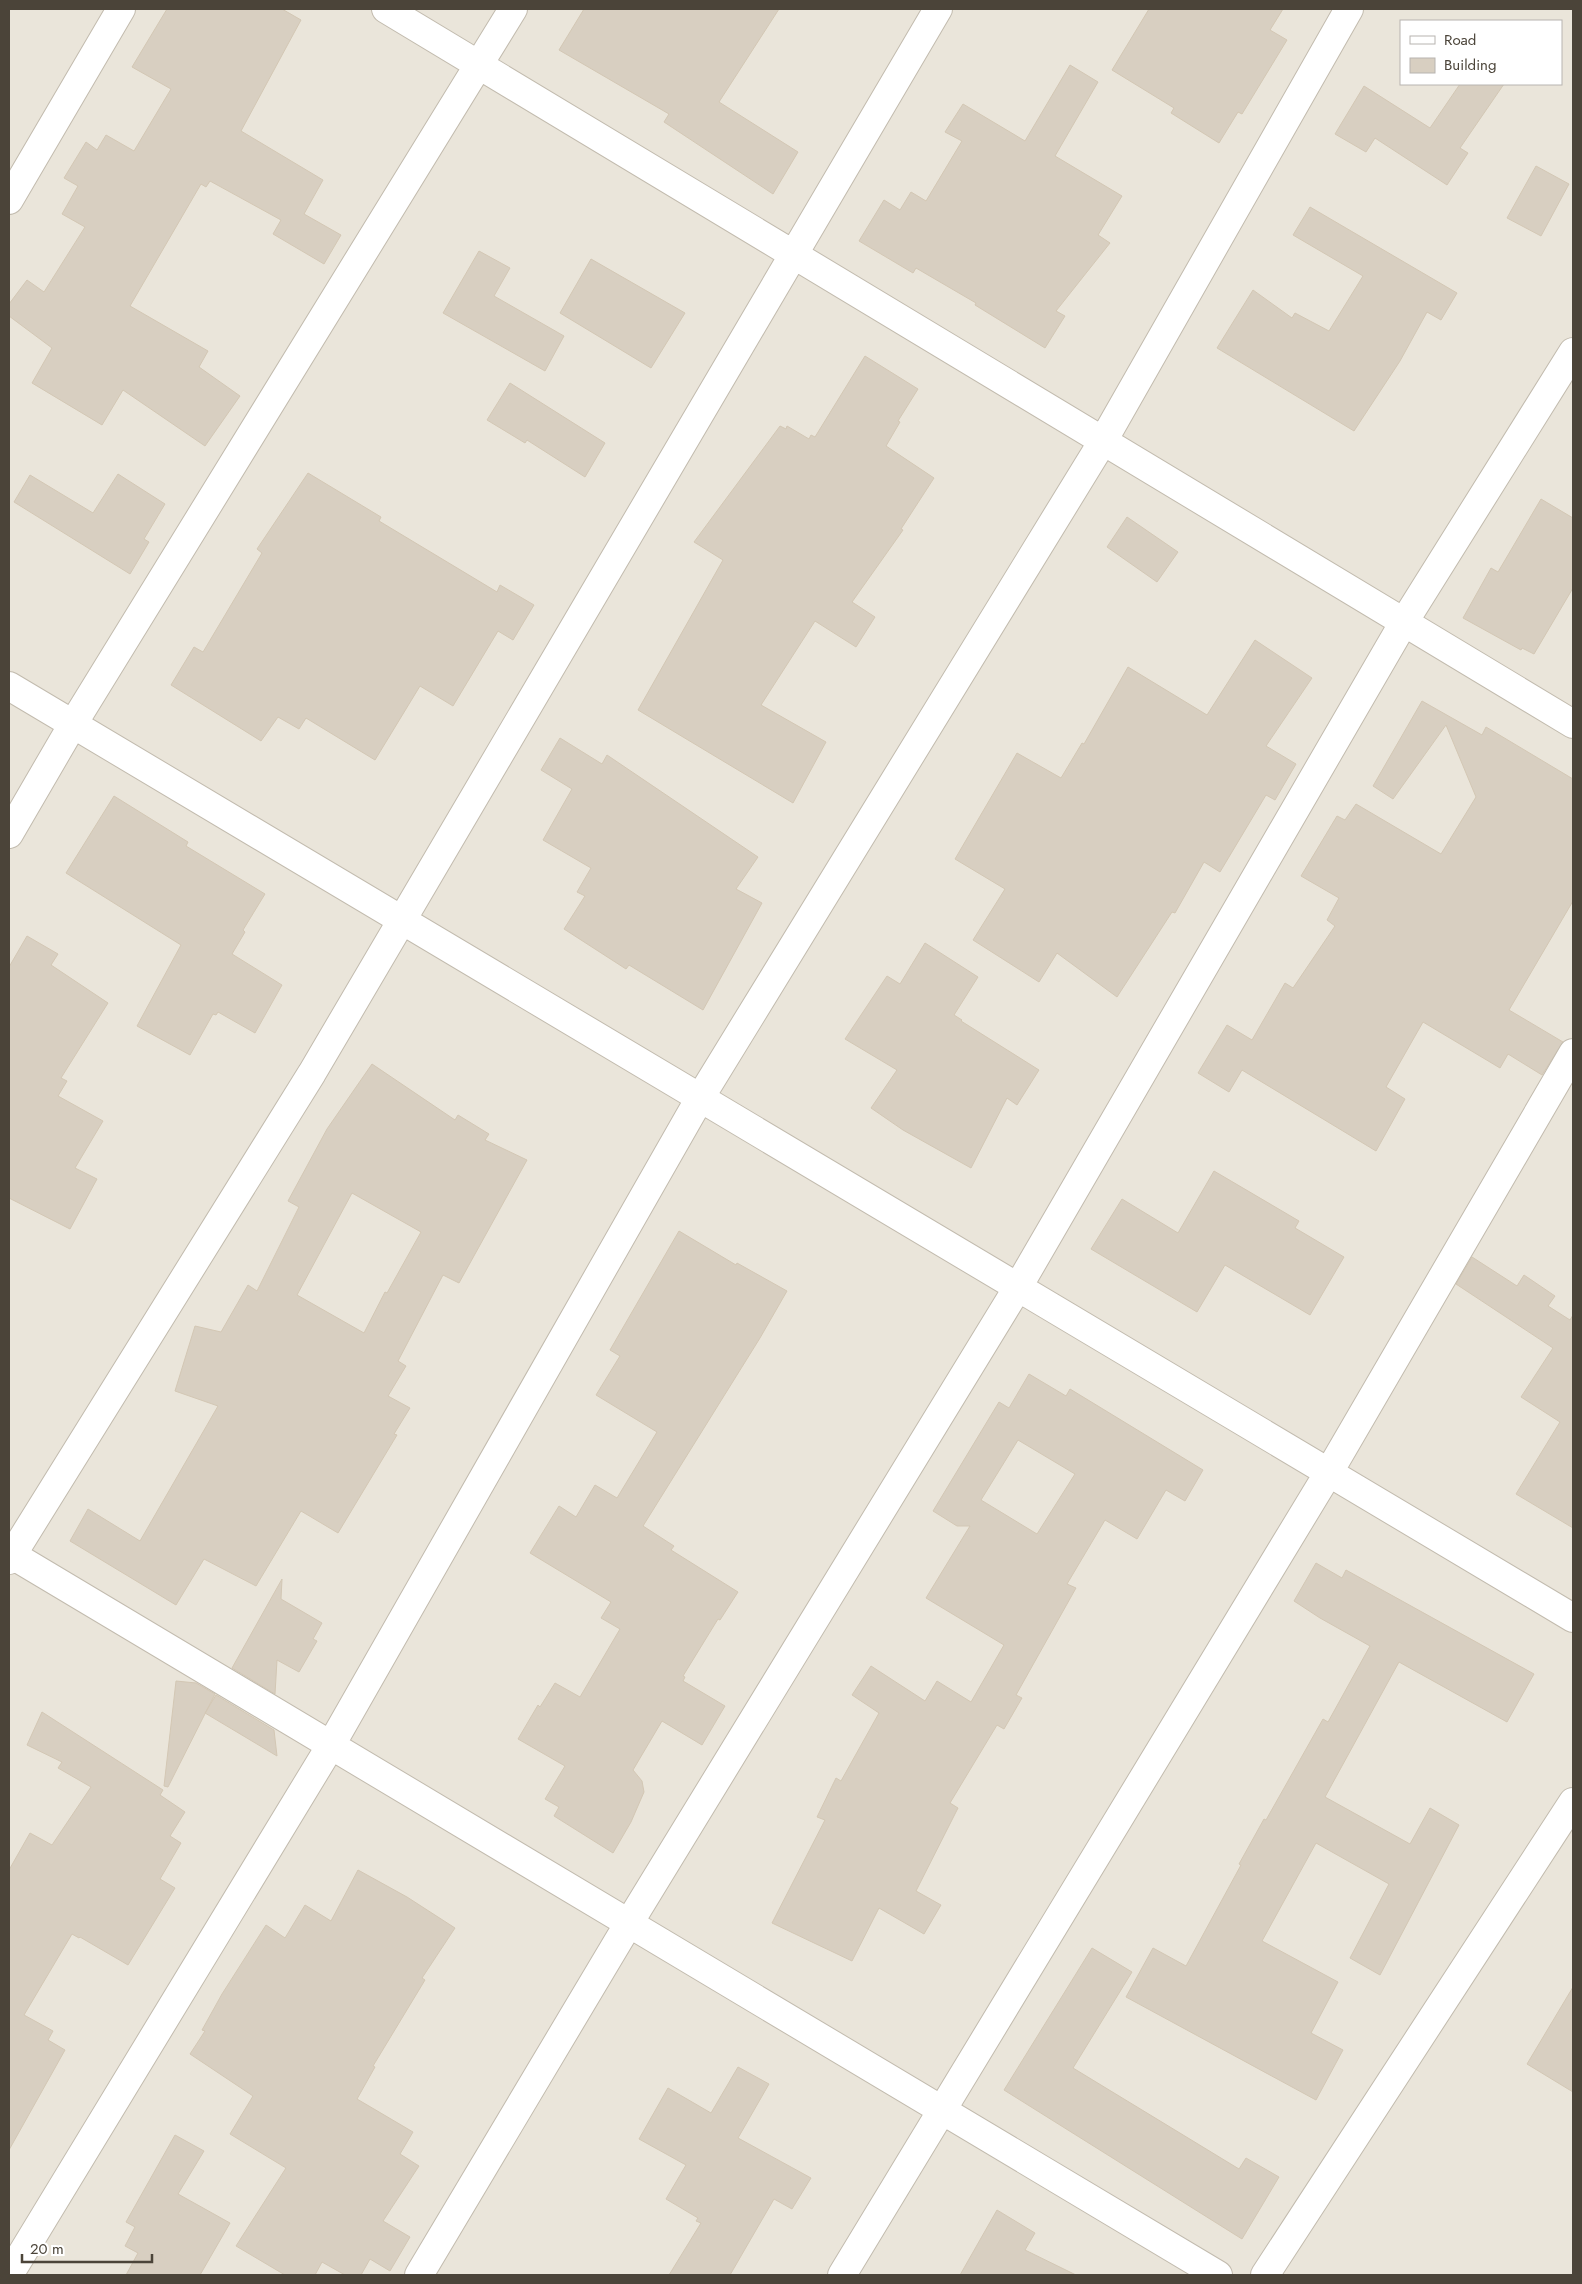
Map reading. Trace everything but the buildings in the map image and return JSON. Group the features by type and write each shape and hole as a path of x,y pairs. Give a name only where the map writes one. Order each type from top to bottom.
{"street":[{"path":"9,200 121,9"},
{"path":"386,9 1573,724"},
{"path":"9,834 73,724 513,9"},
{"path":"938,9 794,256 400,919 312,1073 10,1556 331,1745 1218,2275"},
{"path":"9,2275 331,1745 700,1098 1103,441 1349,9"},
{"path":"419,2275 629,1923 1018,1287 1404,622 1573,352"},
{"path":"9,686 1573,1618"},
{"path":"842,2275 1329,1472 1573,1053"},
{"path":"1265,2275 1573,1802"}],"shaded area":[{"path":"9,9 1573,9 1573,2275 9,2275"}]}
